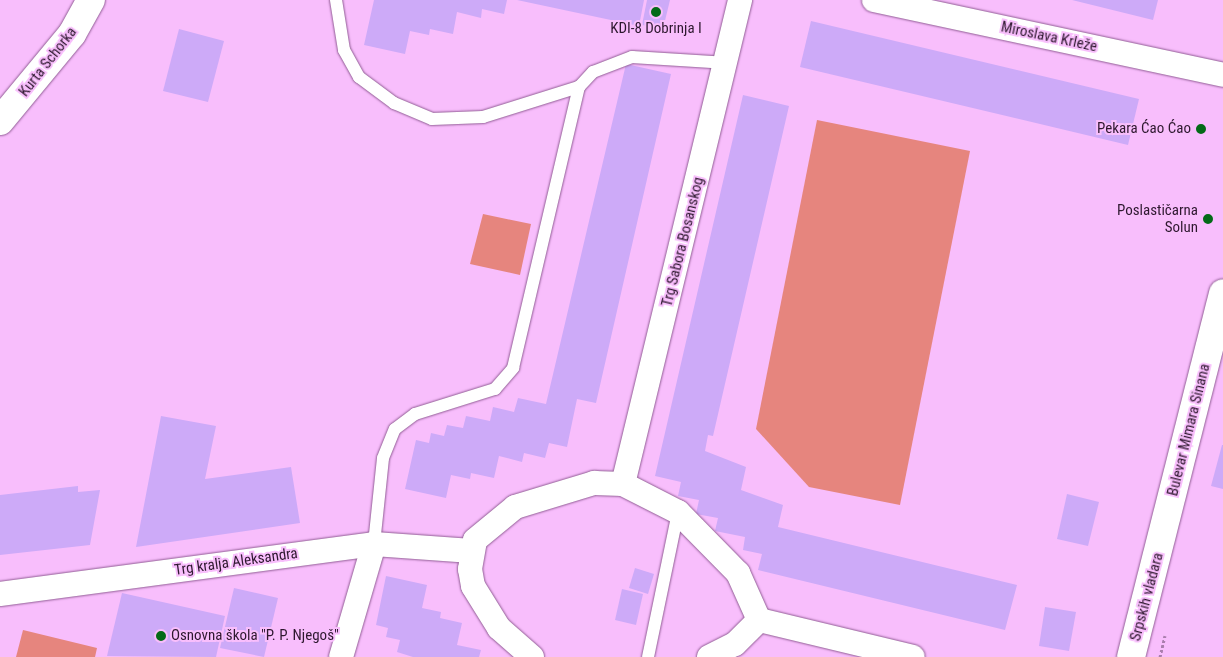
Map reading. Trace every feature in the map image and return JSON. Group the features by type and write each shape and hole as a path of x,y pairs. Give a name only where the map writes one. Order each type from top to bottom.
{"street":[{"name":"Kurta Schorka","path":"0,121 72,34 91,0"},
{"name":"Trg Sabora Bosanskog","path":"623,484 728,63 740,0"},
{"name":"Miroslava Krleže","path":"874,0 1223,75"},
{"name":"Bulevar Mimara Sinana","path":"1163,538 1223,293"},
{"path":"532,657 499,628 484,608 472,578 472,551 480,532 515,507 594,483 623,484 678,512 738,573 760,620"},
{"name":"Srpskih vladara","path":"1131,657 1163,538"},
{"path":"341,657 374,544"},
{"name":"Trg kralja Aleksandra","path":"0,594 374,544 472,551"},
{"path":"709,657 735,644 760,620"},
{"path":"760,620 914,657"}],"lane":[{"path":"336,0 344,50 358,77 394,104 432,119 483,117 579,87 593,72 632,57 728,63"},
{"path":"374,544 383,458 396,429 415,414 495,389 513,368 579,87"},
{"path":"648,657 678,512"}],"shaded area":[{"path":"817,120 970,151 900,505 809,487 756,429"},
{"path":"483,214 531,224 520,275 470,264"},
{"path":"23,630 97,648 95,657 16,657"}],"building":[{"path":"374,0 507,0 504,14 482,9 481,18 457,12 453,34 430,29 429,35 410,31 405,54 364,45"},
{"path":"517,0 644,0 639,26"},
{"name":"KDI-8 Dobrinja I","path":"647,0 670,0 663,29 642,25"},
{"path":"1072,0 1158,0 1153,20"},
{"path":"811,21 1139,99 1128,145 800,67"},
{"path":"179,29 224,41 208,102 163,91"},
{"path":"626,64 671,74 596,403 577,399 567,447 549,443 545,458 524,453 522,462 499,456 494,478 471,473 470,479 451,475 446,498 405,489 416,440 429,443 431,433 444,436 447,425 463,428 466,416 490,421 493,407 514,412 518,398 546,404"},
{"path":"743,95 789,106 713,436 708,435 705,451 746,467 741,490 783,505 778,527 1017,585 1005,630 758,570 762,554 743,550 745,537 715,531 718,518 696,514 699,500 678,496 681,482 655,476"},
{"path":"161,416 216,426 205,479 291,467 300,523 136,547"},
{"path":"1223,445 1223,489 1211,486"},
{"path":"78,486 78,492 100,490 90,545 0,555 0,495"},
{"path":"1067,494 1099,502 1088,546 1057,539"},
{"path":"635,568 654,574 648,594 629,588"},
{"path":"386,576 427,585 422,608 441,612 440,618 462,623 457,645 481,650 479,657 413,657 397,652 400,640 386,637 388,628 376,625"},
{"path":"234,588 278,598 264,657 220,648"},
{"path":"622,589 643,594 636,625 615,620"},
{"path":"122,593 225,616 216,657 107,656"},
{"path":"1045,607 1076,612 1069,651 1039,646"}],"place":[{"name":"KDI-8 Dobrinja I","path":"656,12"},
{"name":"Pekara Ćao Ćao","path":"1201,129"},
{"name":"Poslastičarna Solun","path":"1208,219"},
{"name":"Osnovna škola \"P. P. Njegoš\"","path":"161,636"}]}
